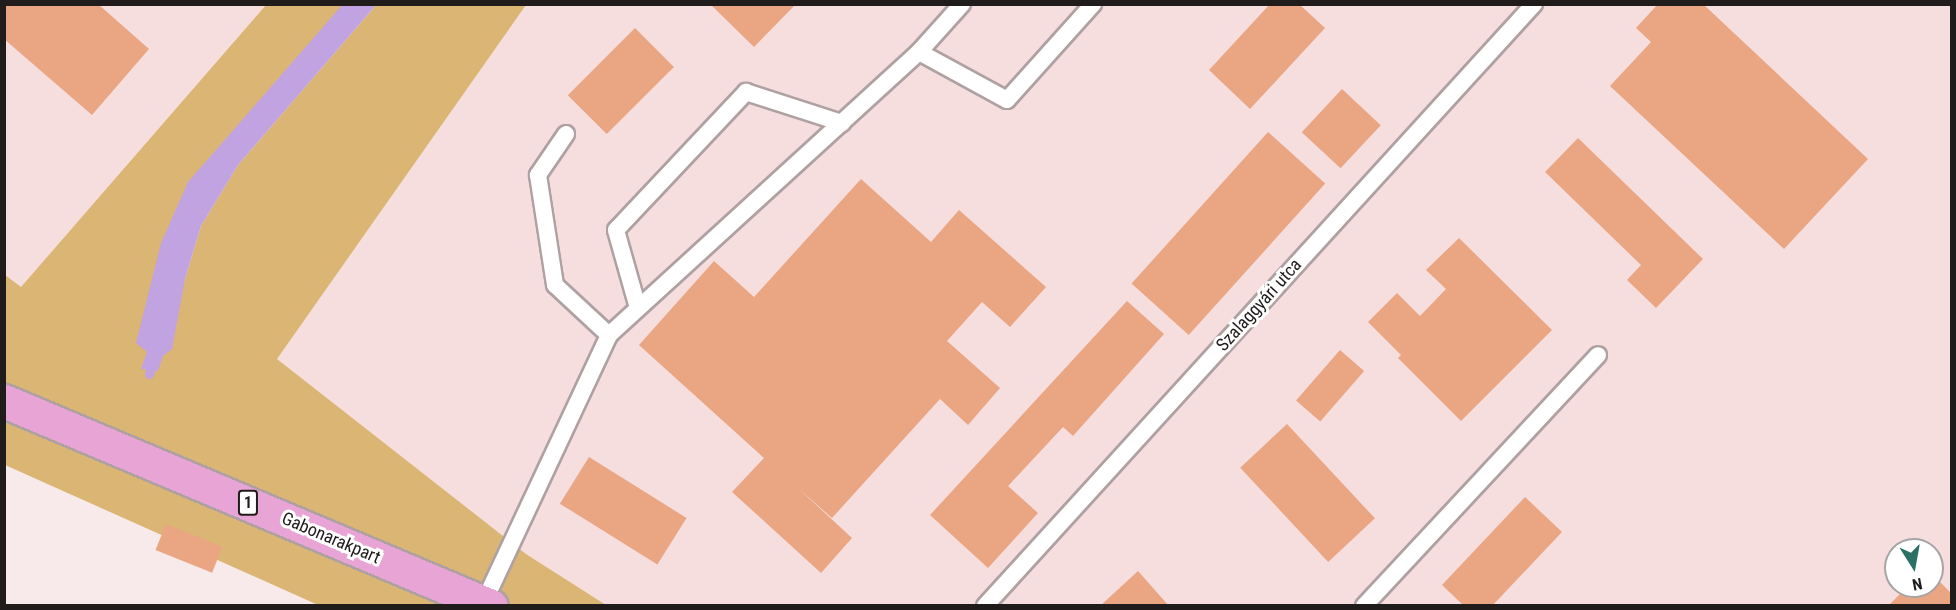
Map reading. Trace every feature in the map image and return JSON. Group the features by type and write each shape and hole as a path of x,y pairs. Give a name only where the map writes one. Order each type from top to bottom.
{"main road":[{"name":"Gabonarakpart","path":"4,400 488,604"}],"lane":[{"path":"488,604 609,334 919,52 962,4"},
{"path":"919,52 1006,100 1093,4"},
{"name":"Szalaggyári utca","path":"984,606 1534,4"},
{"path":"638,308 616,230 746,92 842,123"},
{"path":"566,134 538,174 555,285 609,334"},
{"path":"1364,606 1598,355"}],"shaded area":[{"path":"343,4 376,5 238,165 201,226 185,279 172,349 163,356 158,371 141,369 147,352 136,343 161,243 188,182"},
{"path":"4,5 266,5 21,287 5,274"},
{"path":"266,5 343,5 188,183 185,279 201,226 238,165 376,5 526,5 277,359 526,554 606,605 318,605 5,465 4,274 21,287"},
{"path":"526,5 1951,5 1951,605 606,605 526,554 277,359"}],"building":[{"path":"4,4 98,4 149,49 92,115 4,39"},
{"path":"710,4 796,4 754,47"},
{"path":"1270,4 1299,4 1325,28 1250,109 1209,70"},
{"path":"1658,4 1703,4 1868,159 1784,249 1610,86 1651,42 1636,28"},
{"path":"635,28 674,67 607,134 568,95"},
{"path":"1342,89 1381,125 1341,168 1302,132"},
{"path":"1268,132 1325,184 1189,335 1131,284"},
{"path":"1578,138 1703,259 1656,308 1627,280 1641,265 1545,172"},
{"path":"861,179 931,242 959,210 1046,287 1010,327 982,302 947,341 1000,388 968,425 940,399 832,518 798,488 852,538 821,573 732,492 764,458 639,345 714,261 754,297"},
{"path":"1459,238 1552,330 1461,421 1398,358 1401,355 1368,322 1397,293 1420,316 1446,289 1426,270"},
{"path":"1127,301 1164,334 1073,436 1063,427 1008,486 1038,513 988,568 930,515"},
{"path":"1340,350 1364,371 1320,422 1296,401"},
{"path":"1287,424 1375,518 1328,562 1240,468"},
{"path":"589,457 687,518 657,565 560,504"},
{"path":"1525,497 1562,532 1492,606 1464,606 1442,585"},
{"path":"166,524 223,547 212,573 156,550"},
{"path":"1138,571 1169,606 1100,606"},
{"path":"1944,586 1952,594 1952,606 1888,606 1896,598 1944,598"}],"waterway":[{"path":"149,374 153,359"}]}
